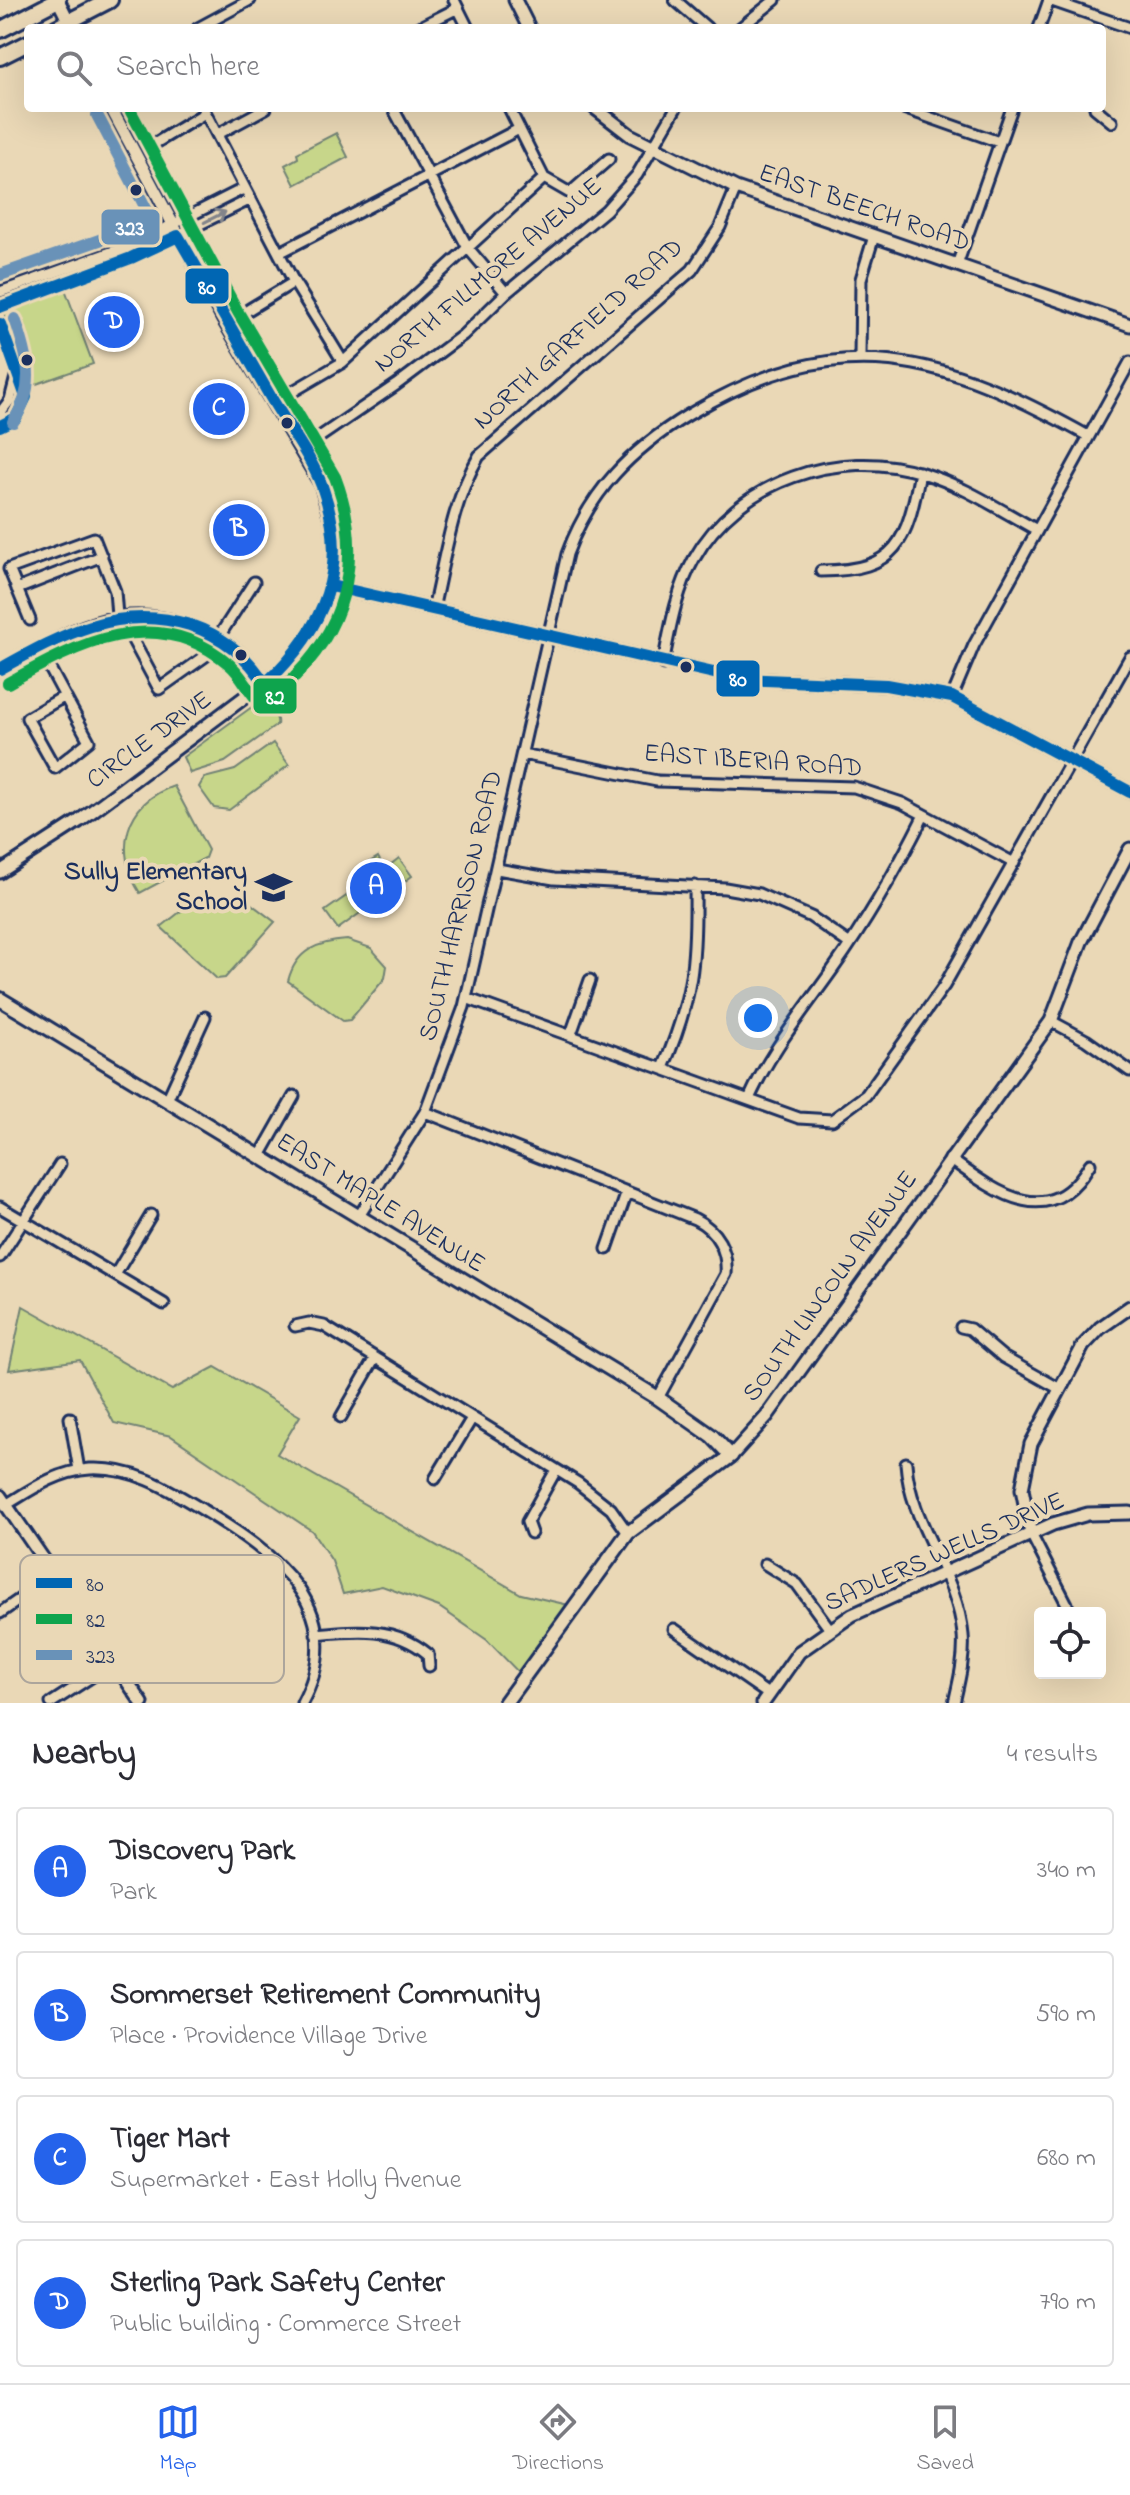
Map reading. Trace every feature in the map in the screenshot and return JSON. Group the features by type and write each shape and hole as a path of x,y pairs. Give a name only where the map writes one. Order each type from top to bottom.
{"main road":[{"path":"0,30 58,0"},
{"path":"69,24 110,0"},
{"path":"0,57 24,45"},
{"name":"EAST MAPLE AVENUE","path":"0,999 658,1398 712,1436 731,1456"},
{"name":"SOUTH LINCOLN AVENUE","path":"505,1703 628,1533 731,1456"}],"street":[{"path":"58,0 65,24"},
{"path":"205,24 250,0"},
{"path":"515,0 527,24"},
{"path":"675,0 702,24"},
{"path":"745,24 775,0"},
{"path":"1040,24 1049,0 1130,28"},
{"path":"424,24 456,4 466,24"},
{"name":"CIRCLE DRIVE","path":"0,872 79,821 265,684 304,644 319,619 331,586 335,547 330,509 302,449 176,231 113,112"},
{"path":"154,144 202,112"},
{"path":"205,112 294,282 343,362"},
{"path":"218,134 259,112"},
{"path":"395,112 468,248 506,293"},
{"path":"511,112 544,178 570,193 609,159"},
{"name":"EAST BEECH ROAD","path":"601,112 652,147 736,188 1130,325"},
{"name":"NORTH FILLMORE AVENUE","path":"302,449 441,352 606,210 637,175 674,112"},
{"path":"914,112 999,142"},
{"path":"957,265 1010,112"},
{"path":"1100,112 1112,122"},
{"path":"279,253 519,129"},
{"path":"273,403 343,362 544,178"},
{"path":"0,307 131,258 245,188"},
{"name":"NORTH GARFIELD ROAD","path":"433,609 456,508 467,476 479,456 692,270 720,227 736,188"},
{"path":"0,292 176,231 251,199"},
{"path":"860,357 861,279 874,236"},
{"path":"248,310 294,282"},
{"path":"0,324 17,373 26,389 25,403 16,418 0,426"},
{"name":"SOUTH HARRISON ROAD","path":"359,1216 425,1112 466,998 567,554 580,518 601,487 671,426 763,376 835,359 860,357 948,370 991,386 1088,436"},
{"path":"952,697 974,645 1130,362"},
{"path":"0,413 10,400 17,373"},
{"path":"663,664 679,595 704,542 730,514 763,491 805,472 854,464 920,472 947,481 1037,530"},
{"path":"821,571 859,570 891,552 906,526 920,472"},
{"path":"30,620 9,569 94,538 115,591 117,616"},
{"path":"17,589 102,556"},
{"path":"130,635 159,689 207,655 254,582"},
{"path":"331,586 663,664 740,679 886,685 952,697 1130,792"},
{"path":"0,669 80,626 117,616 166,617 219,637 252,662 265,684"},
{"path":"39,648 65,696 89,741 55,768 27,718 65,696"},
{"path":"466,998 799,1118 817,1122 838,1117 866,1095 921,1022 1130,657"},
{"name":"EAST IBERIA ROAD","path":"522,754 657,781 854,787 902,803 1014,863"},
{"path":"749,1099 778,1041 850,944 887,887 924,815"},
{"name":"SOUTH LINCOLN AVENUE","path":"731,1456 767,1416 1051,1021 1081,942 1130,849"},
{"path":"497,869 554,879 695,886 759,894 800,911 850,944"},
{"path":"663,1068 691,990 696,944 695,886"},
{"path":"571,1034 590,980"},
{"path":"167,1100 205,1017"},
{"path":"1051,1021 1086,1040 1130,1071"},
{"path":"260,1156 294,1096"},
{"path":"425,1112 702,1222 715,1235 726,1254 721,1285 658,1398"},
{"path":"950,1159 999,1193 1033,1202 1066,1192 1090,1164"},
{"path":"0,1257 60,1164"},
{"path":"607,1249 627,1192"},
{"path":"0,1207 164,1304"},
{"path":"115,1275 151,1215"},
{"path":"1067,1604 1031,1534 1023,1503 1023,1472 1031,1444 1091,1337 1130,1307"},
{"path":"295,1326 309,1323 324,1326 556,1470 595,1496 628,1533"},
{"path":"961,1327 970,1329 1003,1357 1060,1389"},
{"path":"341,1417 375,1358"},
{"path":"70,1418 79,1470"},
{"path":"435,1479 472,1418"},
{"path":"906,1463 912,1503 958,1607 964,1636 954,1703"},
{"path":"42,1555 3,1500 79,1470 111,1470 151,1480 248,1537 268,1555"},
{"path":"531,1533 527,1522 556,1470"},
{"name":"SADLERS WELLS DRIVE","path":"765,1698 799,1652 829,1628 1031,1534 1088,1514 1130,1513"},
{"path":"765,1564 797,1584 829,1628"},
{"path":"284,1569 293,1577 307,1603 316,1634 313,1673 302,1703"},
{"path":"0,1613 20,1599"},
{"path":"674,1629 765,1698"},
{"path":"316,1634 384,1631 410,1640 428,1654 429,1666"},
{"path":"51,1703 82,1683"},
{"path":"128,1683 142,1703"}],"green space":[{"path":"336,133 348,157 295,185 285,165 298,158 297,153"},
{"path":"65,289 93,364 31,386 3,310"},
{"path":"260,701 272,710 277,725 225,762 190,773 183,757"},
{"path":"273,743 289,765 229,810 214,808 199,787 204,778 235,770"},
{"path":"174,786 208,850 205,858 140,893 127,861 128,830 144,804 157,793"},
{"path":"378,857 391,880 385,869 399,858 412,876 397,887 402,899 369,908 350,882 360,868"},
{"path":"355,890 367,908 338,929 325,911"},
{"path":"219,897 250,903 275,922 225,978 217,979 161,927 190,904"},
{"path":"347,940 371,948 387,966 385,978 350,1020 343,1021 288,981 296,962 309,950 326,943"},
{"path":"23,1306 172,1390 215,1367 300,1416 277,1454 521,1594 573,1606 524,1678 487,1640 439,1607 382,1586 343,1594 332,1561 312,1531 171,1436 114,1423 80,1360 9,1370"}],"transit line":[{"name":"82","path":"8,683 89,644 145,632 173,635 201,645 229,664 255,697 270,699 315,653 330,630 346,582 348,530 335,477 238,312 131,112"},
{"name":"323","path":"0,275 108,237 151,218 97,115"},
{"name":"80","path":"0,307 131,258 178,236 311,463 322,486 334,543 333,569 317,618 286,663 265,684 242,655 223,641 190,625 164,619 114,620 91,626 68,634 0,669"},
{"name":"323","path":"13,422 21,409 28,384 24,346 15,319"},
{"name":"80","path":"0,324 26,397 16,418 0,426"},
{"name":"80","path":"331,586 740,679 886,685 952,697 1130,792"}],"place":[{"name":"Sterling Park Safety Center","path":"114,322"},
{"name":"Tiger Mart","path":"219,409"},
{"name":"Sommerset Retirement Community","path":"239,530"},
{"name":"Sully Elementary School","path":"273,888"},
{"name":"Discovery Park","path":"376,888"}]}
